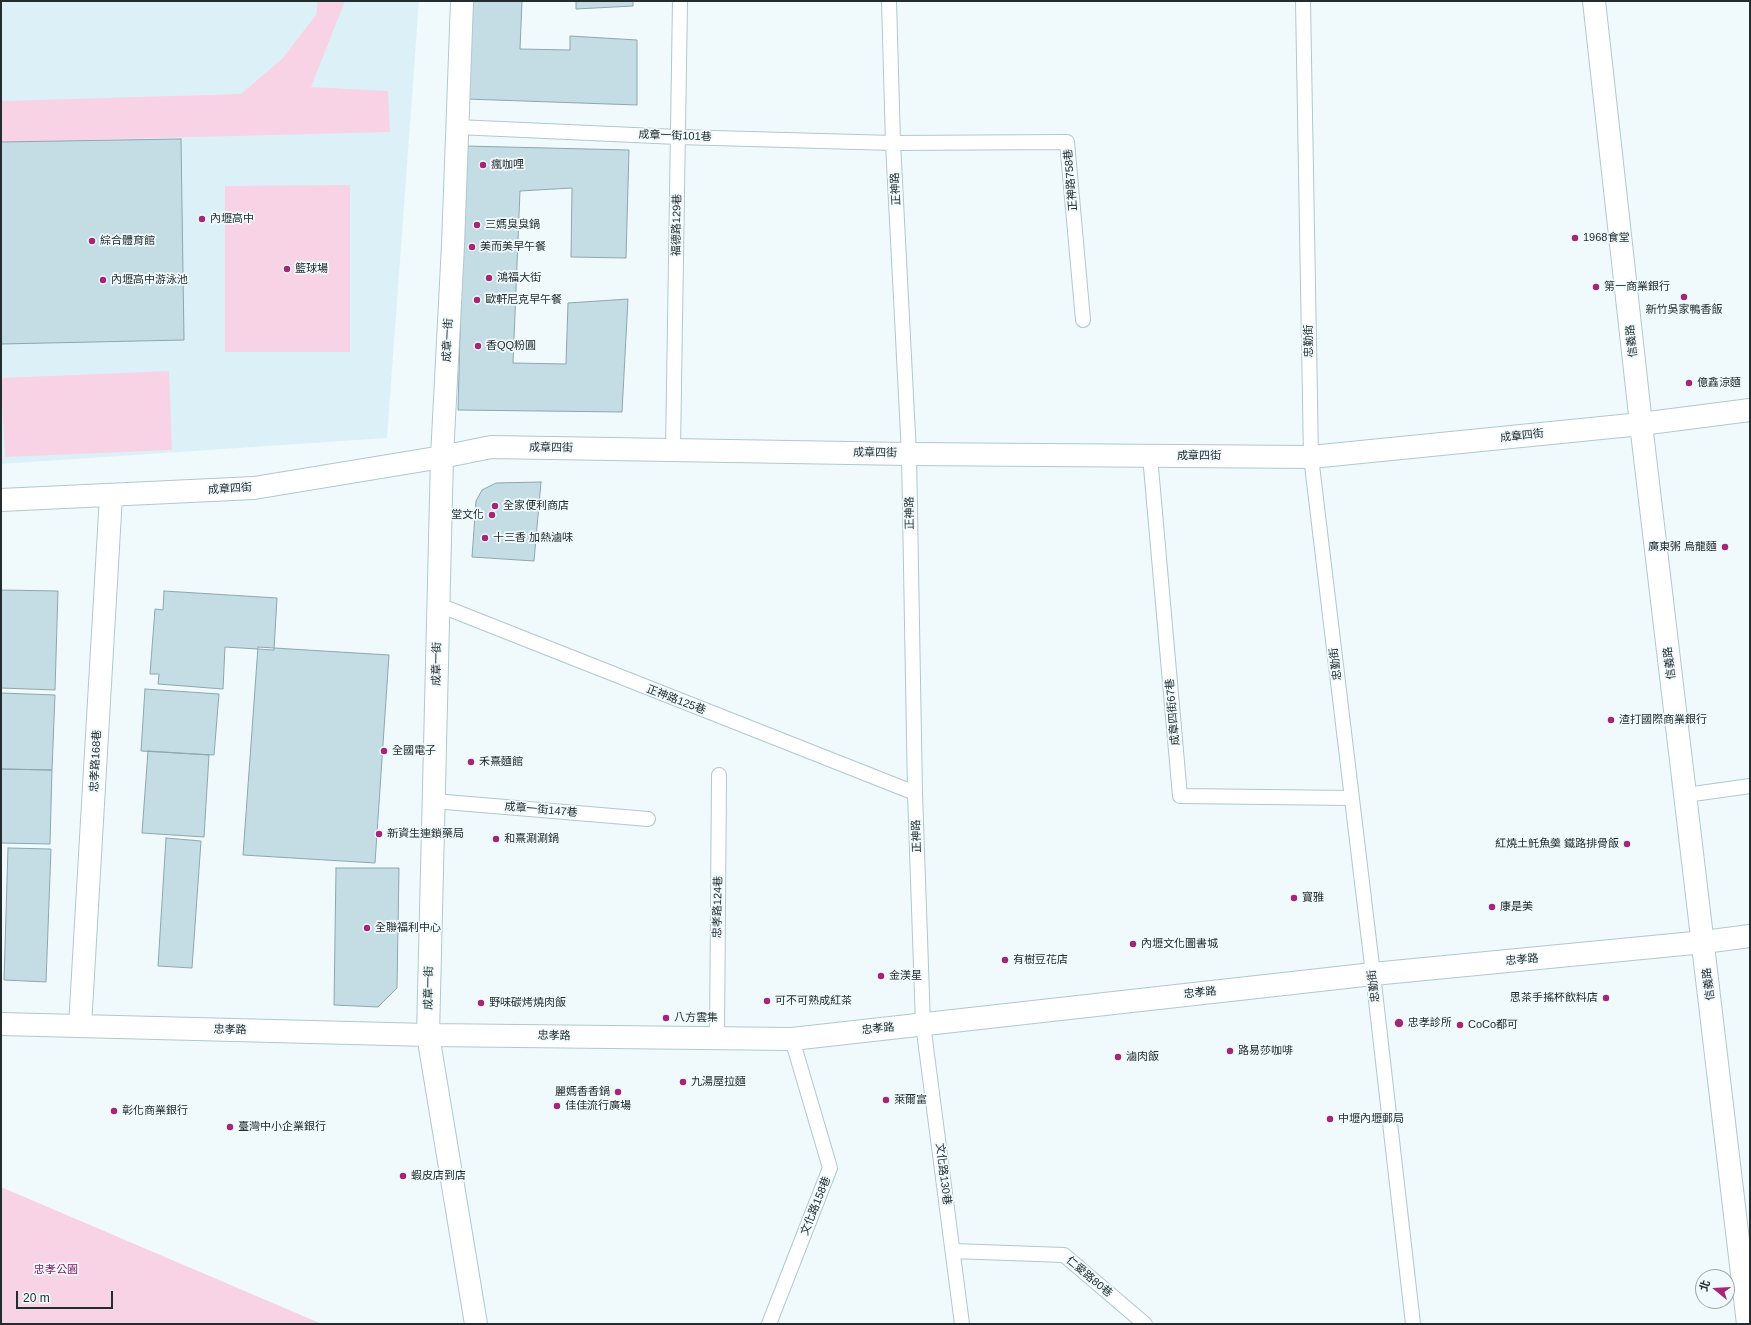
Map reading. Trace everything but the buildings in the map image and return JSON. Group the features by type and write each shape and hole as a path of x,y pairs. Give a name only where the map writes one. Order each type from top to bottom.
{"street":[{"name":"成章一街","path":"462,1 442,457 428,1035 476,1324"},
{"name":"信義路","path":"1594,1 1641,424 1704,942 1748,1324"},
{"name":"成章四街","path":"1,500 111,496 254,488 442,457 491,447 909,454 1311,457 1641,424 1750,410"},
{"name":"忠孝路168巷","path":"80,1026 111,496"},
{"name":"忠孝路","path":"1,1024 428,1035 792,1039 1373,974 1704,942 1750,936"}],"lane":[{"name":"福德路129巷","path":"673,450 680,1"},
{"name":"正神路","path":"889,1 893,143 909,454 915,793 923,1024"},
{"name":"忠勤街","path":"1303,1 1311,457 1413,1324"},
{"name":"成章一街101巷","path":"457,127 678,137 893,143"},
{"name":"正神路758巷","path":"893,143 1067,142 1083,320"},
{"name":"成章四街67巷","path":"1150,456 1180,796 1352,798"},
{"name":"正神路125巷","path":"439,605 915,793"},
{"name":"忠孝路124巷","path":"717,1038 719,775"},
{"path":"1686,795 1750,786"},
{"name":"成章一街147巷","path":"434,801 648,819"},
{"name":"文化路130巷","path":"923,1024 962,1324"},
{"name":"文化路158巷","path":"769,1324 830,1168 792,1039"},
{"name":"仁愛路80巷","path":"953,1250 1064,1255 1145,1324"}],"shaded area":[{"name":"內壢高中","path":"1,1 419,1 387,438 1,464"}],"green space":[{"path":"318,1 345,1 311,87 388,91 390,132 1,142 1,101 241,94 282,59 316,15"},
{"name":"籃球場","path":"350,185 350,352 225,352 225,186"},
{"path":"169,371 172,450 5,457 1,378"},
{"name":"忠孝公園","path":"1,1187 322,1324 1,1324"}],"place":[{"name":"瘋咖哩","path":"483,165"},
{"name":"內壢高中","path":"202,219"},
{"name":"三媽臭臭鍋","path":"477,225"},
{"name":"1968食堂","path":"1575,238"},
{"name":"綜合體育館","path":"92,241"},
{"name":"美而美早午餐","path":"472,247"},
{"name":"籃球場","path":"287,269"},
{"name":"鴻福大街","path":"489,278"},
{"name":"內壢高中游泳池","path":"103,280"},
{"name":"第一商業銀行","path":"1596,287"},
{"name":"新竹吳家鴨香飯","path":"1684,297"},
{"name":"歐軒尼克早午餐","path":"477,300"},
{"name":"香QQ粉圓","path":"478,346"},
{"name":"億鑫涼麵","path":"1689,383"},
{"name":"全家便利商店","path":"495,506"},
{"name":"堂文化","path":"492,515"},
{"name":"十三香 加熱滷味","path":"485,538"},
{"name":"廣東粥 烏龍麵","path":"1725,547"},
{"name":"渣打國際商業銀行","path":"1611,720"},
{"name":"全國電子","path":"384,751"},
{"name":"禾熹麵館","path":"471,762"},
{"name":"新資生連鎖藥局","path":"379,834"},
{"name":"和熹涮涮鍋","path":"496,839"},
{"name":"紅燒土魠魚羹 鐵路排骨飯","path":"1627,844"},
{"name":"寶雅","path":"1294,898"},
{"name":"康是美","path":"1492,907"},
{"name":"全聯福利中心","path":"367,928"},
{"name":"內壢文化圖書城","path":"1133,944"},
{"name":"有樹豆花店","path":"1005,960"},
{"name":"金渼星","path":"881,976"},
{"name":"思茶手搖杯飲料店","path":"1606,998"},
{"name":"可不可熟成紅茶","path":"767,1001"},
{"name":"野味碳烤燒肉飯","path":"481,1003"},
{"name":"八方雲集","path":"666,1018"},
{"name":"忠孝診所","path":"1399,1023"},
{"name":"CoCo都可","path":"1460,1025"},
{"name":"路易莎咖啡","path":"1230,1051"},
{"name":"滷肉飯","path":"1118,1057"},
{"name":"九湯屋拉麵","path":"683,1082"},
{"name":"麗媽香香鍋","path":"618,1092"},
{"name":"萊爾富","path":"886,1100"},
{"name":"佳佳流行廣場","path":"557,1106"},
{"name":"彰化商業銀行","path":"114,1111"},
{"name":"中壢內壢郵局","path":"1330,1119"},
{"name":"臺灣中小企業銀行","path":"230,1127"},
{"name":"蝦皮店到店","path":"403,1176"}]}
